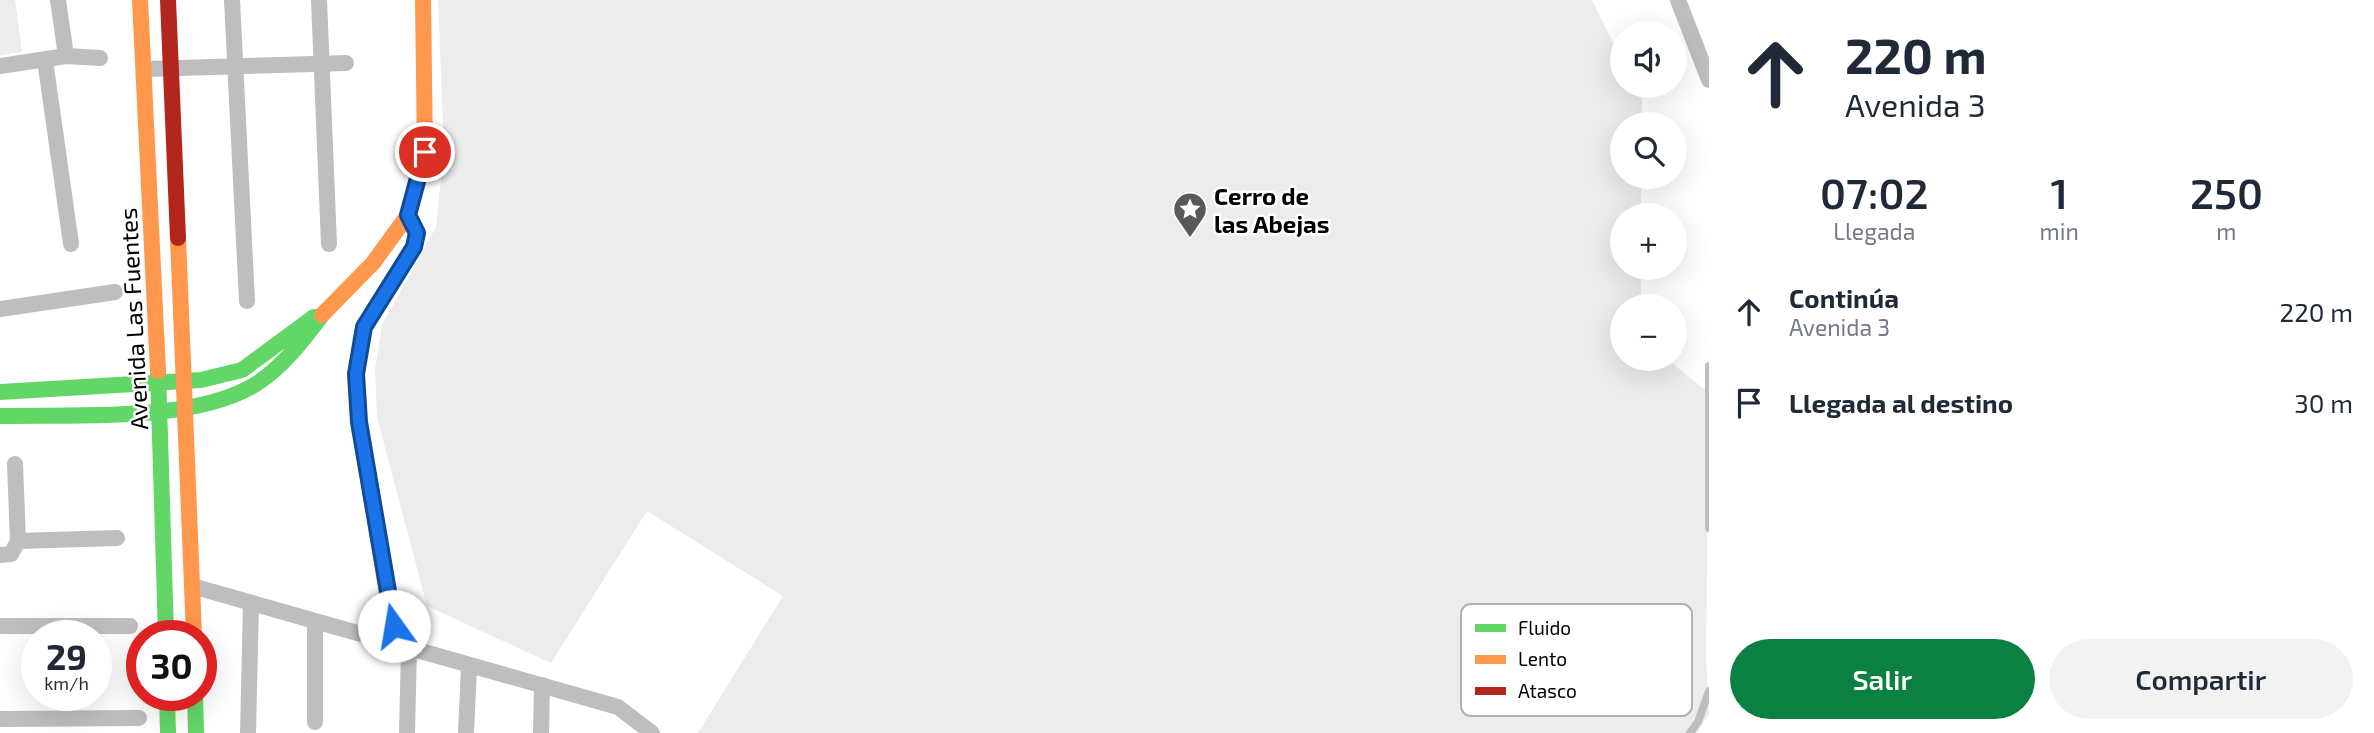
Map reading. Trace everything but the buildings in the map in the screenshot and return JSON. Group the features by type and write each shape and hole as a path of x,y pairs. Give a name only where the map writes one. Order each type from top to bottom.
{"main road":[{"name":"Avenida Las Fuentes","path":"140,0 159,383 166,620"},
{"name":"Avenida Las Fuentes","path":"168,0 193,620"},
{"path":"0,392 183,382 242,370 328,308 373,263 408,215 425,152 423,0"},
{"path":"0,416 185,410 218,403 257,384 306,339 328,308"},
{"path":"257,361 267,375"},
{"path":"167,711 168,733"},
{"path":"195,711 196,733"}],"street":[{"path":"58,0 66,56"},
{"path":"232,0 247,301"},
{"path":"319,0 329,244"},
{"path":"1678,0 1703,46 1709,80"},
{"path":"0,66 66,56 100,58"},
{"path":"45,60 71,244"},
{"path":"145,69 346,63"},
{"path":"407,733 404,646 389,607 359,422 356,374 364,327 414,247 417,233 408,215"},
{"path":"0,309 115,292"},
{"path":"0,555 11,555 18,541 15,464"},
{"path":"18,541 117,538"},
{"path":"192,586 618,707 652,733"},
{"path":"248,733 251,603"},
{"path":"315,722 316,621"},
{"path":"0,626 126,626"},
{"path":"466,733 469,666"},
{"path":"541,733 542,685"},
{"path":"632,716 632,733"},
{"path":"0,719 139,718"}],"lane":[{"path":"1709,366 1709,528"},
{"path":"1690,733 1698,722 1709,691"}],"shaded area":[{"path":"0,0 15,0 22,52 0,55"},
{"path":"438,0 1592,0 1610,37 1610,98 1642,100 1642,112 1610,112 1610,189 1641,189 1641,203 1610,203 1610,280 1641,280 1641,294 1610,294 1610,371 1682,371 1709,393 1706,657 1709,714 1697,733 698,733 783,596 647,511 551,663 427,606 377,417 375,369 382,325 436,227 444,149"}],"traffic: fast":[{"path":"0,416 167,411 230,396 256,384 275,370 322,315"},
{"path":"0,392 201,380 242,370 314,317"},
{"path":"158,371 166,620"},
{"path":"167,711 168,733"},
{"path":"195,711 196,733"}],"traffic: slow":[{"path":"140,0 158,371"},
{"path":"322,315 373,263 408,215 425,152 423,0"},
{"path":"178,238 193,620"}],"traffic: jam":[{"path":"168,0 178,238"}],"place":[{"name":"Cerro de las Abejas","path":"1190,239"}],"route":[{"path":"394,626 359,422 356,374 364,327 414,247 417,233 414,222 408,215 421,175 425,152"}]}
